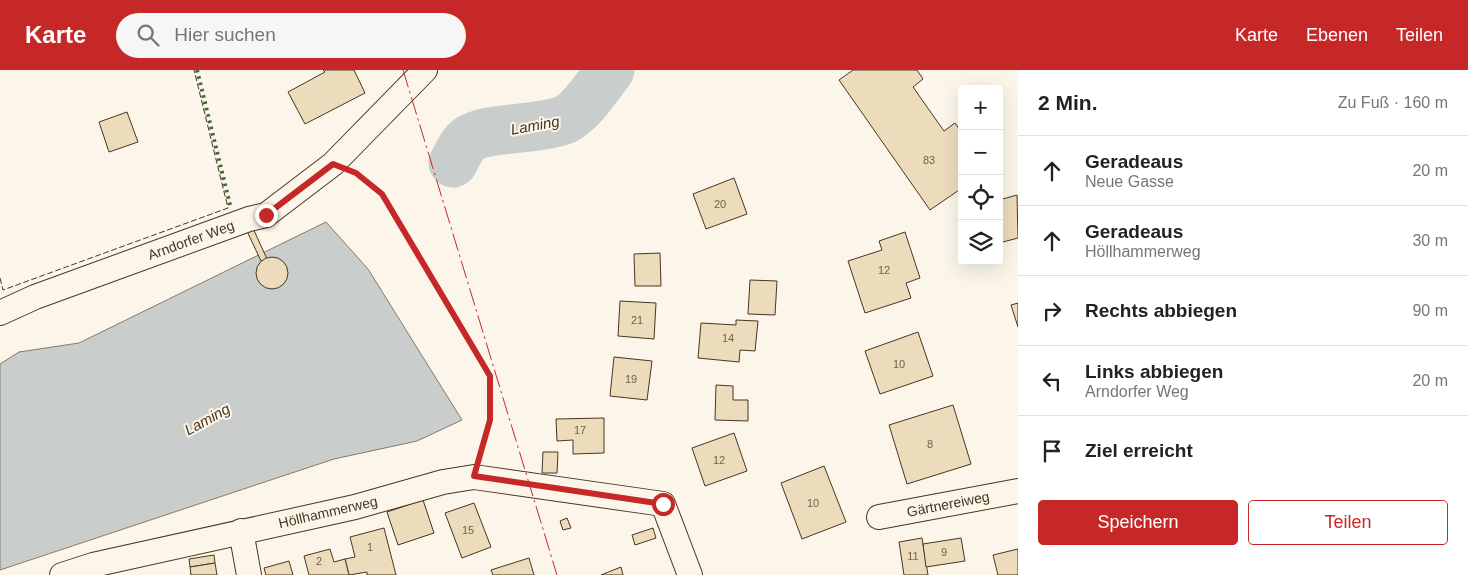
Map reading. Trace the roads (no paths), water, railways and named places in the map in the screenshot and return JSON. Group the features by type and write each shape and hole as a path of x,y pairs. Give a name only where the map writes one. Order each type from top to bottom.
{"street":[{"name":"Arndorfer Weg","path":"0,313 72,283 249,219 266,215 333,164 426,70"},
{"name":"Höllhammerweg","path":"62,575 93,565 240,531 355,508 442,482 474,476 663,504 690,575"},
{"name":"Gärtnereiweg","path":"879,517 1018,491"},
{"path":"240,531 249,575"}],"water":[{"path":"599,70 621,70 596,106 576,123 565,129 538,136 484,141 482,120 528,120 551,114 582,92"},
{"path":"326,222 368,269 462,420 417,441 334,459 0,570 0,364 19,352 79,343"}],"waterway":[{"name":"Laming","path":"453,163 464,144 476,136 487,132 555,123 566,119 584,104 610,70"}]}
